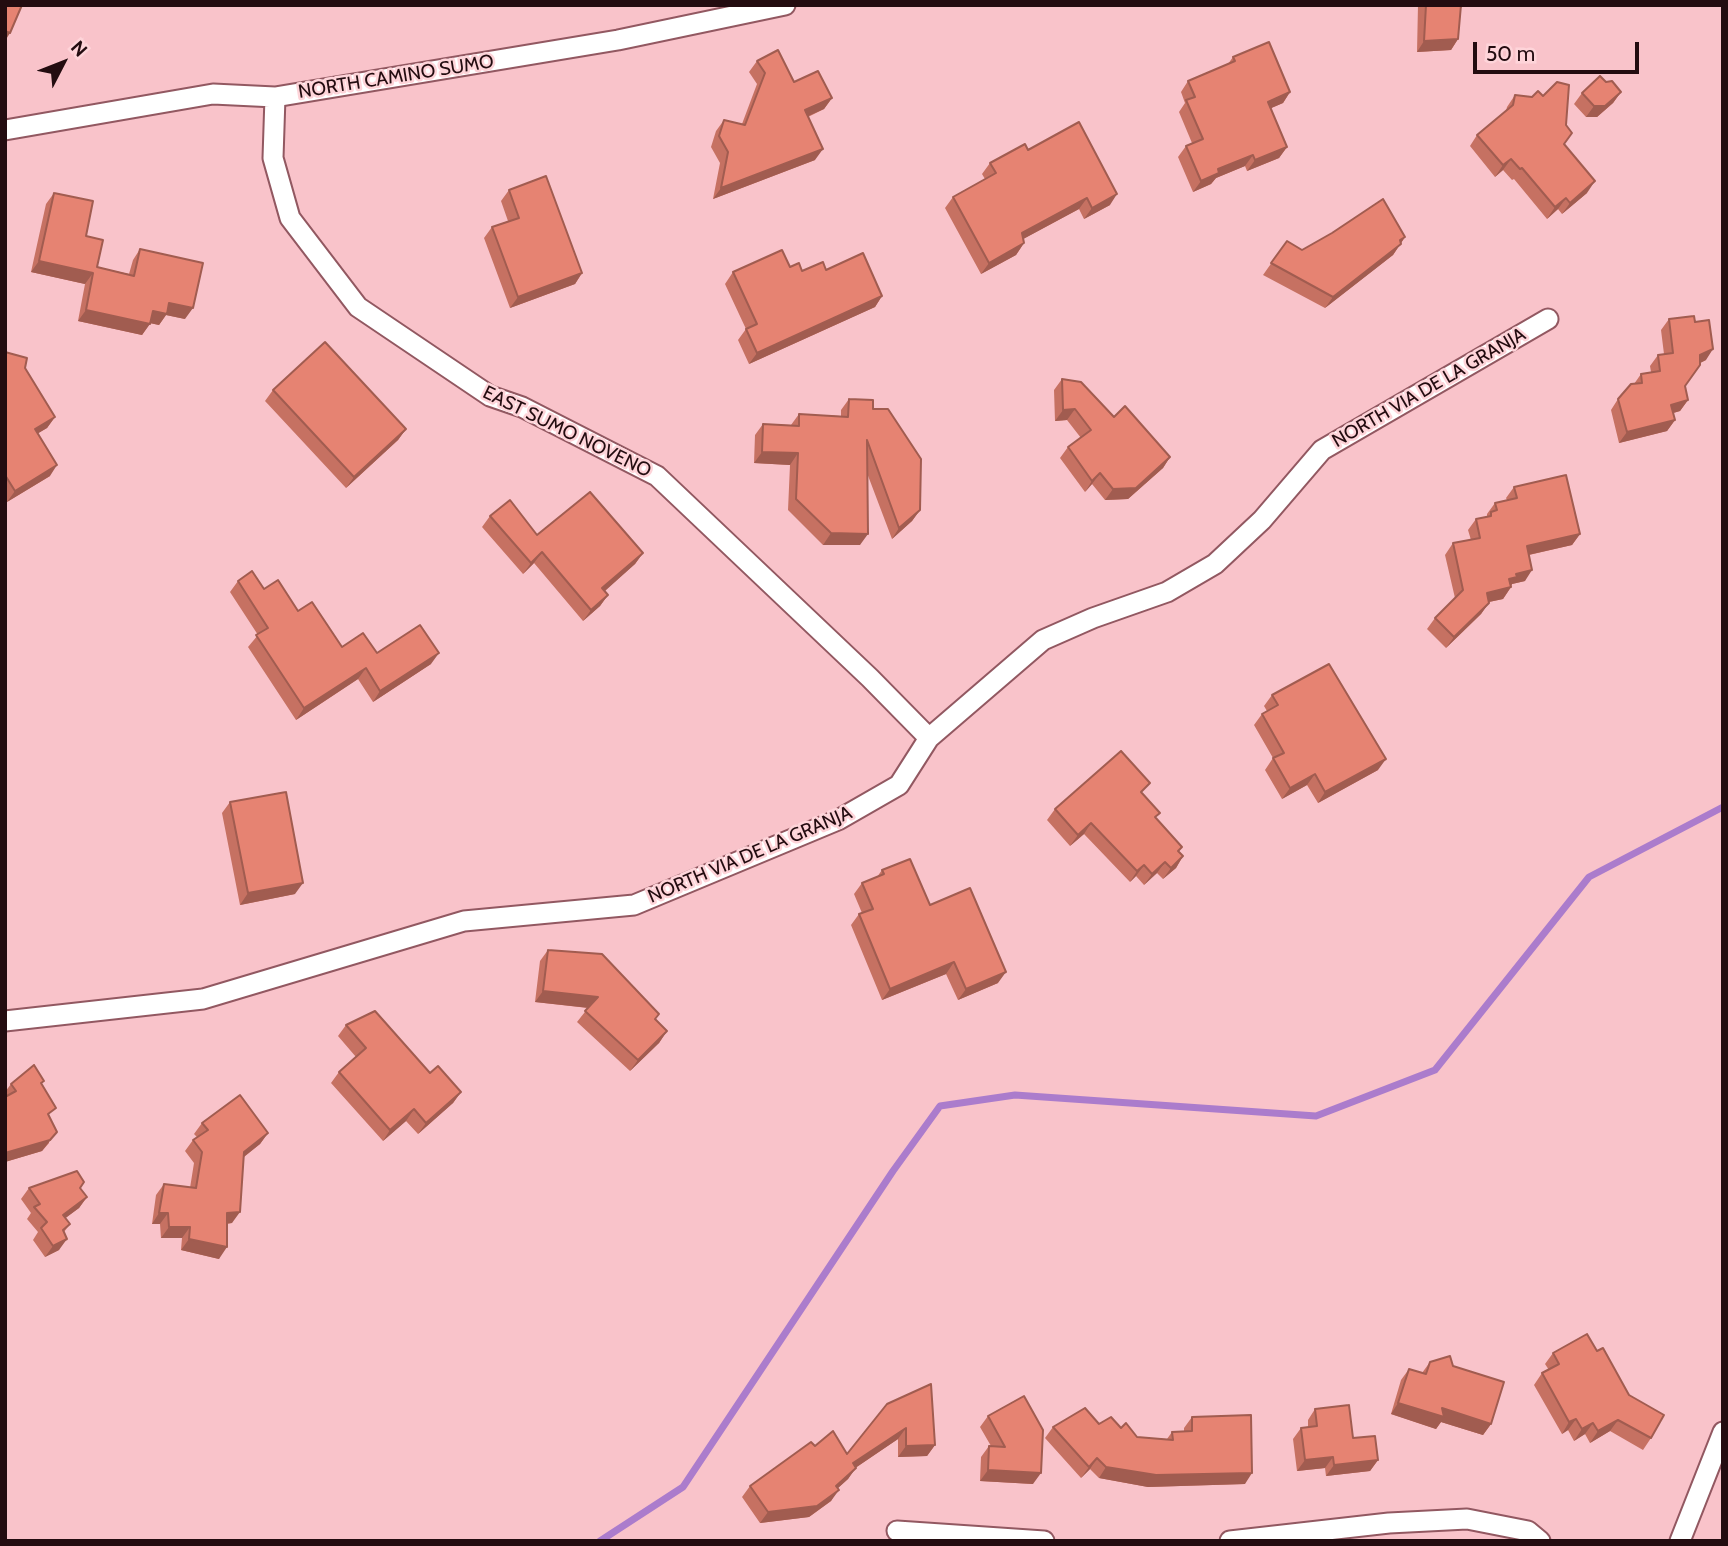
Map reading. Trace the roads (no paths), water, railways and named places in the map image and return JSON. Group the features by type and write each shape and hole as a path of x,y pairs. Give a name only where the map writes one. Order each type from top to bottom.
{"street":[{"name":"NORTH CAMINO SUMO","path":"5,130 213,94 275,97 618,40 785,5"},
{"name":"EAST SUMO NOVENO","path":"275,97 273,158 290,218 358,307 490,396 522,407 657,476 870,678 929,738"},
{"name":"NORTH VIA DE LA GRANJA","path":"5,1021 202,999 464,921 634,905 838,820 899,785 929,738 1043,640 1093,618 1167,592 1215,564 1262,520 1322,450 1548,319"},
{"path":"1679,1541 1723,1432"},
{"path":"1230,1541 1389,1523 1467,1520 1528,1531 1539,1541"},
{"path":"897,1531 1044,1541"}],"waterway":[{"path":"600,1541 683,1487 893,1171 940,1106 1015,1095 1316,1116 1435,1070 1589,877 1723,807"}]}
